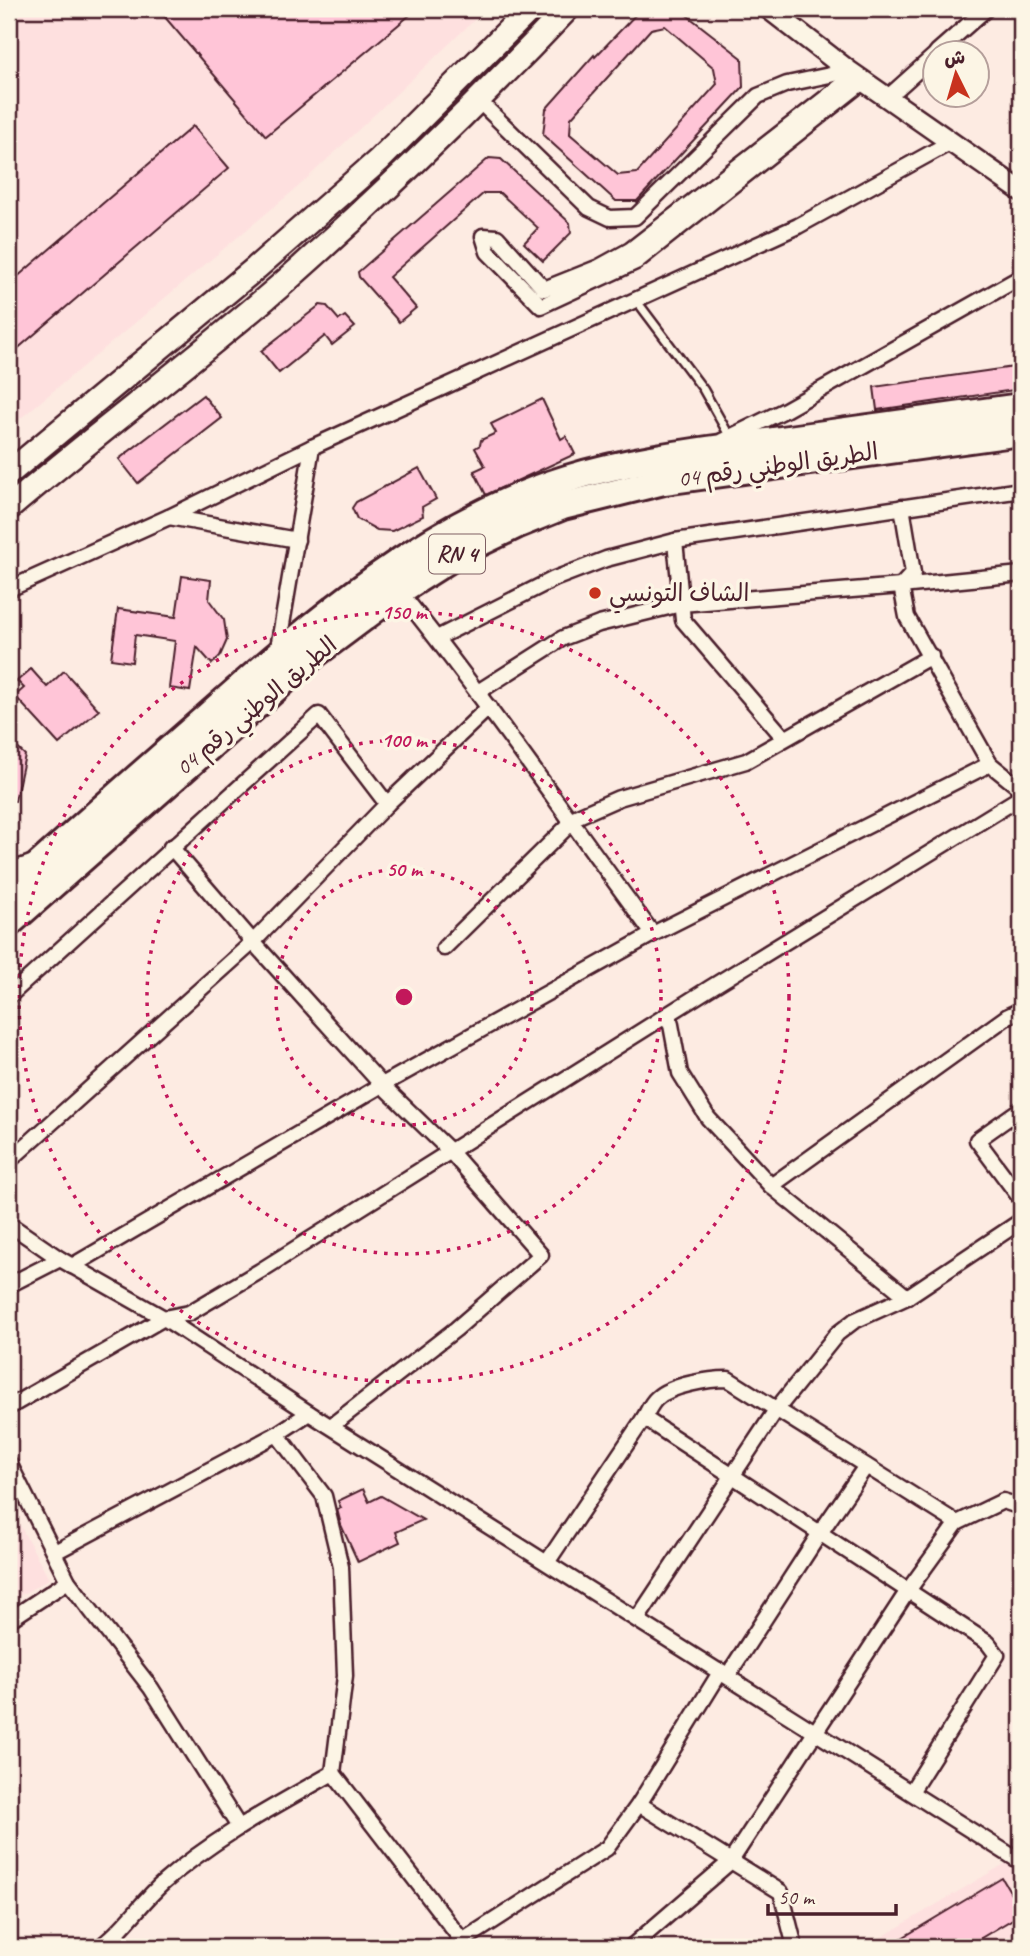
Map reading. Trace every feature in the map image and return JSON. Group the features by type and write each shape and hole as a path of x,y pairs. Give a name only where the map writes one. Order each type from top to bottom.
{"highway":[{"name":"الطريق الوطني رقم 04","path":"9,891 277,656 346,600 412,554 463,524 565,480 616,466 701,451 1021,407"},
{"name":"الطريق الوطني رقم 04","path":"9,923 312,656 399,591 462,551 563,506 664,481 1021,432"}],"main road":[{"path":"9,473 256,268 379,160 530,9"},
{"path":"9,508 286,281 360,215 479,101 567,9"}],"street":[{"path":"769,9 856,76 1021,191"},
{"path":"953,38 986,9"},
{"path":"887,97 922,66"},
{"path":"479,101 589,208 610,218 635,217 758,96 787,84 856,76"},
{"path":"856,76 636,262 603,278 541,306 488,252 483,236 497,237 544,289 599,267 630,250 856,76"},
{"path":"9,589 169,517 312,447 798,226 951,142"},
{"path":"701,451 785,410 1021,276"},
{"path":"277,656 312,447"},
{"path":"437,638 554,579 606,559 675,541 1021,490"},
{"path":"901,586 913,573 902,507"},
{"path":"169,517 297,540"},
{"path":"675,541 683,620 784,738"},
{"path":"478,692 563,638 598,624 681,604 1021,574"},
{"path":"901,586 907,617 990,764 1021,789"},
{"path":"399,591 478,692 653,933"},
{"path":"444,948 570,822 619,798 746,761 931,656"},
{"path":"9,1161 253,942 387,804 489,707"},
{"path":"9,996 318,715 387,804"},
{"path":"9,1285 66,1262 653,933 990,764"},
{"path":"9,1407 164,1318 189,1313 260,1271 668,1014 1021,797"},
{"path":"170,847 382,1085 450,1151 541,1255 456,1329 331,1426"},
{"path":"771,1186 1021,1010"},
{"path":"668,1014 680,1073 708,1118 771,1186 907,1297"},
{"path":"1021,1109 977,1140 1021,1199"},
{"path":"638,1618 776,1410 837,1334 854,1321 907,1297 1021,1221"},
{"path":"9,1224 66,1262 164,1318 309,1413 816,1730 1021,1862"},
{"path":"548,1561 655,1399 666,1392 711,1379 729,1379 957,1523"},
{"path":"55,1552 277,1434 309,1413"},
{"path":"644,1418 988,1643 997,1655 911,1792"},
{"path":"277,1434 324,1496 341,1566 345,1676 333,1773 461,1945 607,1848 866,1466"},
{"path":"9,1463 68,1581 151,1688 239,1827"},
{"path":"631,1947 731,1861 907,1592 957,1523 1003,1501 1021,1507"},
{"path":"9,1619 68,1581"},
{"path":"100,1947 117,1935 165,1881 239,1827 333,1773"},
{"path":"639,1804 781,1892 795,1947"}],"lane":[{"path":"636,300 703,389 730,437"},
{"path":"9,867 53,852"}],"shaded area":[{"path":"9,9 486,9 299,186 9,428"},
{"path":"9,1505 49,1579 9,1602"},
{"path":"1006,1863 1021,1873 1021,1947 865,1947"}],"building":[{"path":"158,9 417,9 266,136"},
{"path":"641,9 679,9 742,58 743,87 637,201 616,201 543,135 546,109 594,55 595,57","holes":["665,26 714,68 717,84 637,173 618,175 570,134 571,118 651,29"]},
{"path":"193,126 229,168 9,356 9,284"},
{"path":"489,158 501,159 570,223 571,233 543,261 524,243 538,228 500,193 484,193 389,277 416,308 399,322 359,277 358,272"},
{"path":"320,305 327,306 339,320 345,316 355,327 332,345 325,336 279,373 261,351"},
{"path":"1021,366 1021,389 877,410 874,387"},
{"path":"203,395 222,418 138,483 119,459"},
{"path":"542,399 561,439 566,436 575,454 486,495 474,471 485,466 475,448 480,445 481,440 496,433 491,424"},
{"path":"419,468 436,499 422,507 423,516 392,531 377,530 357,519 352,508 356,502"},
{"path":"182,576 211,580 209,600 224,620 227,640 220,656 212,664 197,647 190,691 169,688 175,641 135,635 132,662 111,659 118,609 176,617"},
{"path":"31,669 47,687 64,671 99,710 59,744 15,696 24,688 17,681"},
{"path":"9,740 25,755 15,801 9,801"},
{"path":"363,1489 369,1502 381,1496 423,1520 396,1532 400,1542 358,1562 341,1525 337,1509 341,1508 338,1501"},
{"path":"1002,1878 1021,1914 966,1947 887,1947"}],"place":[{"name":"الشاف التونسي","path":"595,593"}]}
